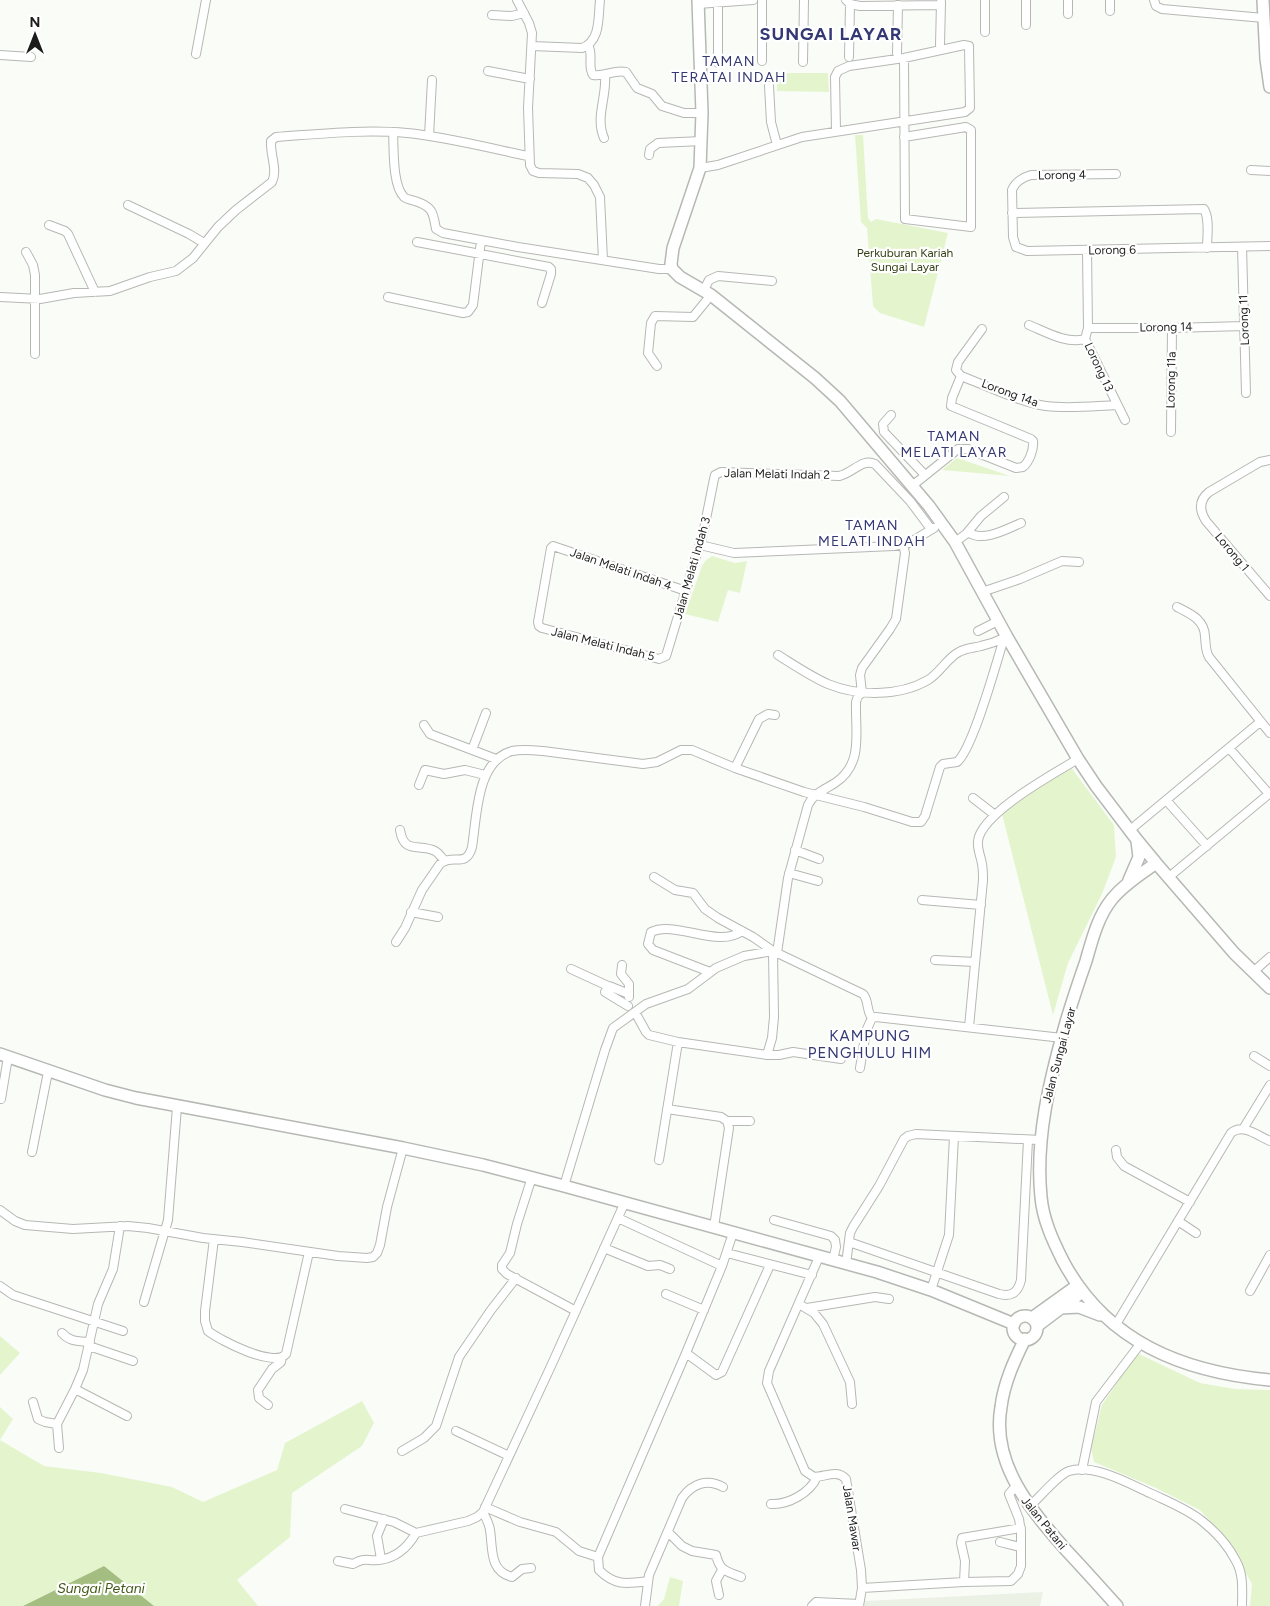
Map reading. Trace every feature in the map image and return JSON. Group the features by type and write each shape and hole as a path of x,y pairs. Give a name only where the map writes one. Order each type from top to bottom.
{"street":[{"path":"196,54 206,0"},
{"path":"517,0 531,30 528,156 530,165 536,172 542,174 578,174 588,178 594,185 600,197 604,260"},
{"path":"532,46 582,48 588,45 597,33 600,0"},
{"path":"753,0 718,3 698,2 702,113 700,168 673,248 672,269 680,277 707,292 757,333 793,359 829,390 942,522 955,542 1005,637 1078,759 1137,840 1234,953 1270,988"},
{"path":"762,0 762,61"},
{"path":"803,62 804,0"},
{"path":"984,32 985,0"},
{"path":"1026,0 1026,25"},
{"path":"1068,0 1068,14"},
{"path":"1110,0 1110,11"},
{"path":"1263,0 1270,87"},
{"path":"849,57 848,2 860,6 898,6 941,2 940,45"},
{"path":"718,3 718,62"},
{"path":"1155,3 1162,9 1264,18"},
{"path":"897,53 898,6"},
{"path":"492,15 512,16 524,13"},
{"path":"588,45 591,51 591,74 596,76 614,71 626,72 637,88 652,94 662,106 684,113 702,113"},
{"path":"700,168 718,165 802,137 968,111 970,108 969,46 964,45 904,58 849,66 838,71 835,77 836,131"},
{"path":"0,55 31,57"},
{"path":"904,58 904,137 905,219 971,227 971,130 966,127 904,137"},
{"path":"488,71 530,80"},
{"path":"604,138 600,130 600,122 605,94 605,75"},
{"path":"429,136 432,80"},
{"path":"769,86 771,122 777,145"},
{"path":"0,298 35,299 110,291 150,277 176,272 193,258 204,243 236,210 272,182 274,177 270,149 271,141 276,137 393,132 429,136 528,156"},
{"path":"393,132 396,178 400,190 405,198 428,206 432,210 436,229 443,233 535,250 659,269 672,269"},
{"path":"649,155 650,149 658,143 702,142"},
{"path":"1251,170 1270,171"},
{"name":"Lorong 4","path":"1013,187 1023,178 1031,176 1116,174"},
{"name":"Lorong 6","path":"1013,187 1013,243 1020,250 1087,251 1270,246"},
{"path":"128,205 204,243"},
{"path":"1012,213 1204,209 1207,220 1207,248"},
{"path":"49,225 68,234 95,292"},
{"path":"388,297 463,313 468,312 473,304 481,241"},
{"path":"417,242 549,267 551,274 542,303"},
{"path":"516,261 518,247"},
{"name":"Lorong 11","path":"1242,247 1246,393"},
{"path":"534,264 535,250"},
{"name":"Lorong 13","path":"1087,251 1088,328 1085,339 1125,420"},
{"path":"26,252 35,270 35,354"},
{"path":"657,366 648,353 651,322 655,316 693,317 707,292 709,280 718,276 772,281"},
{"path":"1029,324 1064,339 1085,339"},
{"name":"Lorong 14","path":"1088,328 1244,326"},
{"name":"Lorong 11a","path":"1171,432 1172,328"},
{"path":"912,486 954,451 964,448 1016,468 1023,467 1027,463 1034,446 1031,439 952,406 952,398 961,376 956,370 958,362 982,329"},
{"name":"Lorong 14a","path":"961,376 1046,406 1117,405"},
{"path":"891,415 883,424 884,432 924,475"},
{"name":"Lorong 1","path":"1270,460 1260,462 1209,492 1203,496 1201,506 1206,521 1270,596"},
{"name":"Jalan Melati Indah 2","path":"715,476 718,473 724,472 839,476 852,471 865,462 875,464 910,501 931,529"},
{"name":"Jalan Melati Indah 3","path":"664,658 700,545 715,476"},
{"path":"955,542 968,532 981,516 1004,497"},
{"path":"700,545 740,553 903,544 915,540 942,522"},
{"path":"968,532 973,536 981,536 1003,531 1021,523"},
{"path":"862,693 860,675 862,668 896,619 905,553 903,544"},
{"name":"Jalan Melati Indah 4","path":"542,628 538,622 551,548 553,546 686,591"},
{"path":"982,592 1020,579 1062,561 1079,562"},
{"path":"1177,607 1201,622 1205,632 1206,653 1270,733"},
{"path":"978,631 998,621"},
{"name":"Jalan Melati Indah 5","path":"542,628 658,659 664,658"},
{"path":"778,655 828,684 862,693 897,690 916,685 936,674 960,651 983,646 1005,637"},
{"path":"396,942 405,928 422,890 440,864 444,860 464,860 470,853 485,775 496,759 511,752 529,750 599,757 643,764 657,762 674,752 686,749 814,796 864,807 912,822 921,822 925,816 940,767 943,764 957,762 964,753 983,704 1005,637"},
{"path":"768,1054 774,1017 775,952 789,873 808,805 814,796 843,778 854,760 856,747 856,702 858,696 862,693"},
{"path":"472,750 486,713"},
{"path":"734,768 759,719 768,714 775,715"},
{"path":"1130,830 1260,722"},
{"path":"424,724 430,734 496,759"},
{"path":"1169,877 1269,794 1229,748"},
{"path":"969,1027 983,869 978,841 983,828 995,815 1029,789 1078,759"},
{"path":"420,785 425,770 444,774 465,770 485,775"},
{"path":"973,798 995,815"},
{"path":"1166,800 1207,846"},
{"path":"400,830 401,838 408,846 438,852 444,860"},
{"path":"1127,884 1139,857 1137,840"},
{"path":"795,850 819,860"},
{"name":"Jalan Sungai Layar","path":"1156,862 1127,884 1107,907 1097,928 1062,1038 1047,1095 1042,1140 1041,1198 1050,1235 1066,1268 1080,1288 1115,1326 1141,1343 1168,1356 1206,1370 1270,1380"},
{"path":"789,873 818,881"},
{"path":"654,877 675,890 693,893 700,903 714,916 775,952 863,994 866,999 867,1010 872,1018"},
{"path":"922,900 981,905"},
{"path":"411,912 438,917"},
{"path":"710,972 653,950 648,944 651,932 657,929 671,929 716,936 733,935 742,931"},
{"path":"564,1186 613,1028 654,1000 688,990 710,972 744,956 775,952"},
{"path":"1254,972 1270,957"},
{"path":"936,960 975,962"},
{"path":"622,964 621,974 629,984 627,1017"},
{"path":"571,969 629,994"},
{"path":"608,986 605,993 628,1006"},
{"path":"635,1012 646,1032 650,1035 678,1042 768,1054 779,1055 793,1052 841,1059"},
{"path":"872,1018 1062,1038"},
{"path":"860,1068 866,1031 872,1018"},
{"path":"659,1160 678,1042"},
{"path":"0,1099 4,1056 105,1090 177,1107 403,1148 532,1177 877,1272 930,1290 1014,1324"},
{"path":"1254,1056 1270,1066"},
{"path":"32,1152 48,1072"},
{"path":"1243,1129 1270,1085"},
{"path":"144,1302 165,1231 170,1204 177,1107"},
{"path":"667,1109 721,1117 727,1121 750,1121"},
{"path":"714,1227 728,1128 727,1121"},
{"path":"1115,1326 1231,1133 1243,1129 1270,1141"},
{"path":"846,1264 853,1227 904,1139 912,1134 1042,1140"},
{"path":"930,1290 949,1235 954,1136"},
{"path":"849,1242 1006,1296 1011,1295 1018,1289 1021,1280 1028,1140"},
{"path":"0,1210 15,1221 25,1224 73,1229 120,1226 309,1252 358,1258 373,1257 380,1245 387,1207 403,1148"},
{"path":"1116,1150 1124,1166 1190,1202"},
{"path":"532,1177 510,1253 502,1265 502,1269 512,1277 576,1311"},
{"path":"345,1509 384,1519 416,1532 468,1521 477,1517 484,1509 509,1456 625,1202"},
{"path":"618,1218 722,1266"},
{"path":"774,1220 831,1236 835,1240 836,1247 832,1260"},
{"path":"1178,1221 1196,1233"},
{"path":"59,1448 57,1424 83,1370 100,1296 112,1276 120,1226"},
{"path":"648,1581 623,1584 612,1580 599,1570 598,1557 704,1310 733,1233"},
{"path":"214,1239 205,1311 208,1331 232,1346 267,1358 282,1358"},
{"path":"604,1248 648,1266 660,1265 670,1269"},
{"path":"268,1405 259,1398 258,1390 272,1369 281,1362 286,1354 309,1252"},
{"path":"727,1253 812,1276"},
{"path":"1250,1291 1270,1255"},
{"path":"771,1504 784,1503 809,1490 813,1486 816,1477 811,1476 806,1471 767,1383 769,1371 819,1257"},
{"path":"686,1353 716,1375 722,1372 770,1264"},
{"path":"1059,1304 1066,1268"},
{"path":"402,1450 424,1438 436,1426 459,1357 512,1277"},
{"path":"0,1299 2,1288 13,1295 123,1331"},
{"path":"1034,1322 1080,1288"},
{"path":"666,1294 704,1310"},
{"path":"807,1308 875,1297 889,1299"},
{"path":"800,1304 816,1315 823,1324 850,1382 852,1404"},
{"path":"1059,1304 1080,1307 1104,1316"},
{"path":"1026,1316 1034,1322 1036,1332 1033,1336 1025,1339 1020,1338 1015,1333 1014,1324 1016,1320 1026,1316"},
{"path":"62,1333 68,1339 89,1344 133,1361"},
{"name":"Jalan Patani","path":"1025,1339 1007,1379 1000,1417 1004,1454 1016,1486 1029,1507 1117,1606"},
{"path":"1082,1470 1096,1402 1141,1343"},
{"path":"75,1389 127,1416"},
{"path":"33,1402 38,1419 57,1424"},
{"path":"456,1431 509,1456"},
{"path":"1029,1507 1064,1473 1082,1470 1118,1478 1186,1510 1209,1526 1224,1542 1239,1566 1242,1580 1242,1606"},
{"name":"Jalan Mawar","path":"816,1477 839,1474 846,1480 861,1570 862,1588 859,1605"},
{"path":"645,1606 648,1598 648,1581 682,1498 688,1489 702,1484 714,1482 724,1487"},
{"path":"862,1588 1012,1580 1020,1570 1021,1528 1009,1494 1016,1486"},
{"path":"484,1509 556,1532 580,1551 598,1557"},
{"path":"484,1509 490,1530 493,1560 499,1571 512,1577 522,1570 531,1568"},
{"path":"382,1559 377,1536 384,1519"},
{"path":"964,1582 965,1561 961,1543 962,1538 1021,1528"},
{"path":"338,1561 353,1564 363,1559 382,1559 396,1554 404,1549 416,1532"},
{"path":"668,1532 682,1546 692,1551 716,1555 722,1570 741,1577"},
{"path":"1000,1542 1020,1547"},
{"path":"719,1595 716,1580 722,1570"},
{"path":"812,1606 816,1602 859,1605"}],"shaded area":[{"path":"1043,1592 1040,1606 864,1606 865,1601"}],"green space":[{"path":"777,73 828,73 829,92 777,91"},
{"name":"Perkuburan Kariah Sungai Layar","path":"855,135 863,135 868,218 871,222 876,219 948,233 924,327 880,313 873,306 867,228 861,222"},
{"path":"957,458 1010,476 942,470"},
{"path":"712,556 735,563 747,561 740,593 728,590 718,622 685,614 702,566"},
{"path":"1070,766 1114,825 1116,857 1102,894 1068,963 1053,1015 1002,814 1031,791"},
{"path":"0,1336 20,1353 0,1375"},
{"path":"1137,1353 1200,1383 1235,1389 1270,1390 1270,1606 1250,1606 1252,1584 1226,1539 1200,1510 1156,1488 1094,1462 1091,1448 1102,1405"},
{"path":"362,1401 374,1423 362,1446 292,1493 290,1537 237,1580 258,1606 154,1606 104,1566 23,1606 0,1606 0,1440 44,1466 101,1473 172,1487 203,1502 277,1470 285,1443"},
{"path":"0,1407 13,1419 0,1440"},
{"path":"670,1577 683,1581 679,1606 658,1606 664,1599"}],"water":[{"name":"Sungai Petani","path":"104,1566 154,1606 23,1606"}],"district":[{"name":"SUNGAI LAYAR","path":"831,34"},
{"name":"TAMAN TERATAI INDAH","path":"729,69"},
{"name":"TAMAN MELATI LAYAR","path":"954,444"},
{"name":"TAMAN MELATI INDAH","path":"872,534"},
{"name":"KAMPUNG PENGHULU HIM","path":"870,1044"}]}
